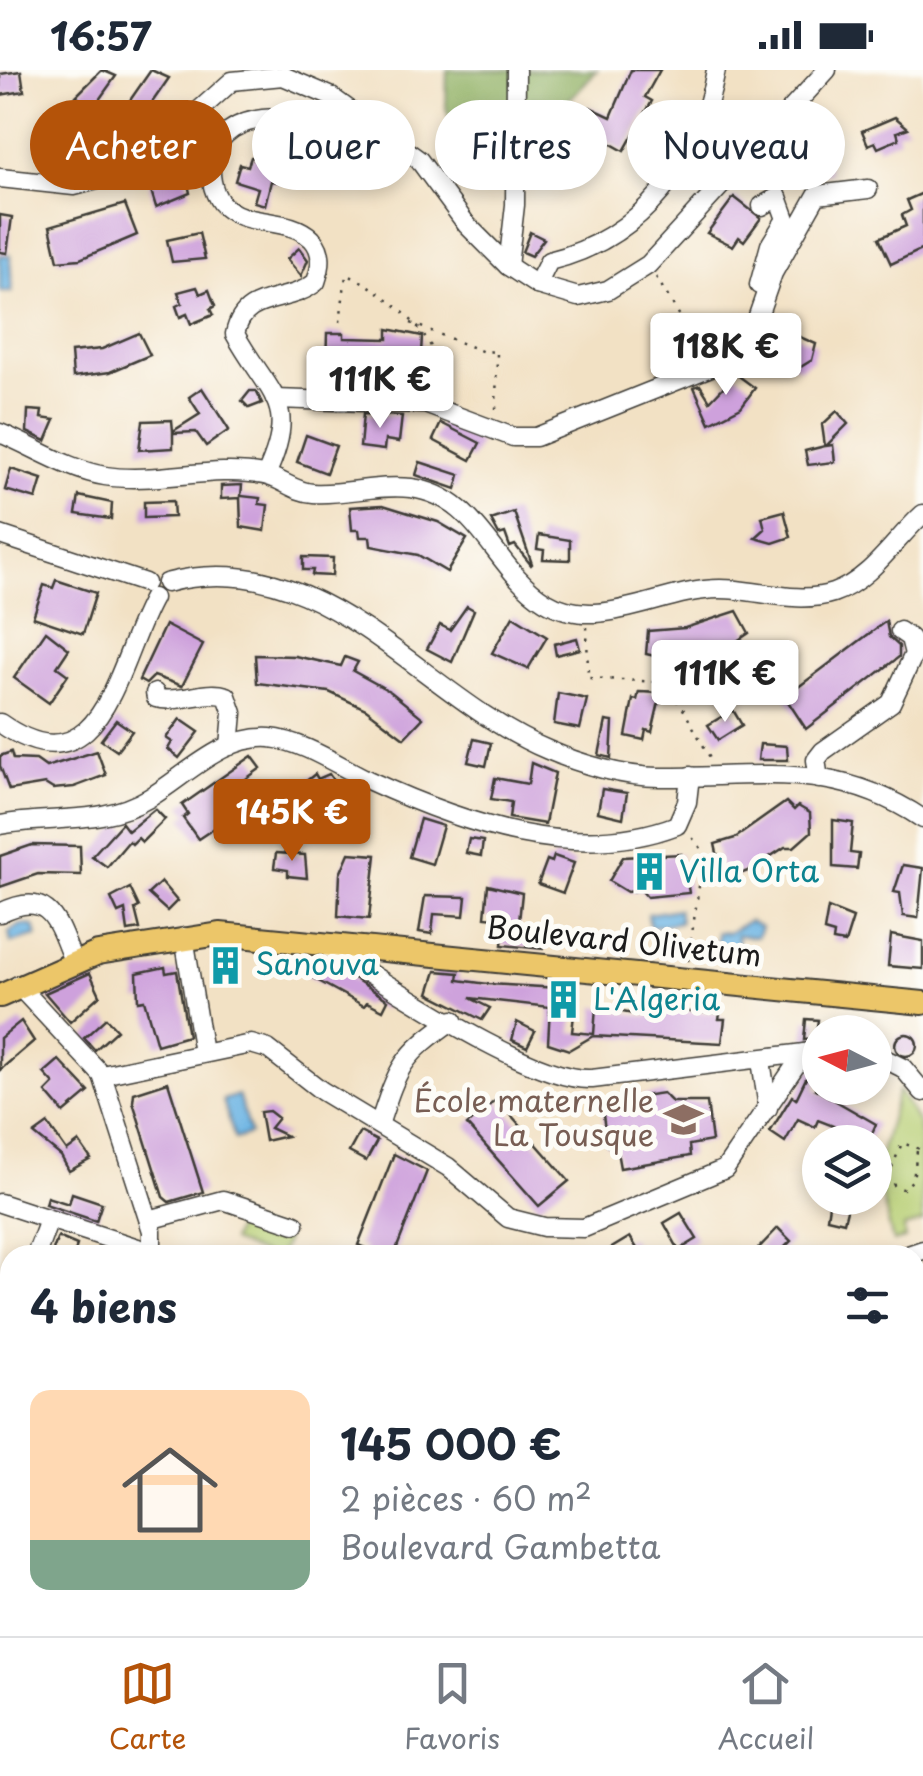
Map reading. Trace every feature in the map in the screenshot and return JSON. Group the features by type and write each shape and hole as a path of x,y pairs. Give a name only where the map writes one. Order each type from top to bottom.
{"main road":[{"name":"Boulevard Olivetum","path":"9,991 73,960 184,937 247,935 923,1003"}],"street":[{"path":"508,266 515,205 516,70"},
{"path":"536,286 549,262 581,254 621,232 656,201 690,149 711,98 716,70"},
{"path":"415,158 466,225 508,266 536,286 578,297 608,290 648,264 827,70"},
{"path":"0,178 74,186 116,174 148,156 232,81 283,76 306,84 331,100"},
{"path":"252,118 228,130 216,147 210,164 213,188 222,205 240,216 298,228 314,241 321,255 316,282 307,290 252,304 238,318 235,334 284,415 281,442 266,475"},
{"path":"274,399 425,404 513,437 536,437 683,379 731,353 752,332 773,274 817,195 868,189"},
{"path":"761,306 758,278 786,220 785,205 778,196 762,206"},
{"path":"0,433 104,476 266,475 292,489 313,493 376,486 440,495 463,508 520,584 564,612 587,616 692,590 724,589 772,596 834,592 881,560 923,514"},
{"path":"0,535 164,594 166,583 212,575 248,579 317,597 384,639 470,708 549,750 655,778 719,773 819,779 883,798 923,820"},
{"path":"0,723 17,736 45,743 74,740 87,733 106,707 149,590"},
{"path":"819,779 816,760 823,751 891,703 914,654 910,638 900,631"},
{"path":"154,694 156,698 176,700 217,693 226,696 233,713 230,746"},
{"path":"0,825 69,821 122,810 230,746 262,739 292,744 435,812 543,836 647,836 677,824 687,802 690,776"},
{"path":"0,913 24,903 46,907 54,915 73,960"},
{"path":"184,937 204,1053"},
{"path":"318,942 549,1072 578,1080 802,1054"},
{"path":"389,950 396,986"},
{"path":"9,991 102,1075 148,1220 151,1245"},
{"path":"379,1125 397,1070 410,1052 453,1020"},
{"path":"102,1075 251,1044 268,1049 322,1091 448,1167 508,1218 563,1230 584,1228 726,1169 802,1065"},
{"path":"761,1060 768,1108"},
{"path":"892,1062 903,1068 923,1092"},
{"path":"148,1220 223,1200 295,1224"},
{"path":"0,1202 125,1245"},
{"path":"40,1245 50,1220"}],"path":[{"path":"648,264 694,338 694,357 677,369 683,379"},
{"path":"340,322 346,275 358,278 390,300 431,346"},
{"path":"411,323 484,352 497,351 494,420"},
{"path":"587,643 588,678 658,682 680,705 719,773"},
{"path":"677,824 704,852 693,952 685,966"},
{"path":"917,1152 913,1180 903,1189 896,1188 888,1177 897,1150 902,1143 917,1152 923,1150"}],"green space":[{"path":"447,70 597,70 569,100 446,100"},
{"path":"898,1090 919,1124 923,1222 904,1227 905,1239 893,1242 887,1215 892,1215 892,1125 888,1125"},
{"path":"239,1220 286,1239 284,1245 241,1245 231,1241"}],"water":[{"path":"0,255 10,255 12,292 0,292"},
{"path":"678,909 680,922 650,927 648,914"},
{"path":"749,921 761,927 757,937 737,935 738,945 732,950 717,943 717,932 728,933"},
{"path":"21,925 34,926 37,936 11,943 9,932"},
{"path":"238,1095 250,1134 235,1139 223,1100"}],"building":[{"path":"102,70 116,76 99,100 81,100 76,96"},
{"path":"151,70 169,78 154,100 130,100"},
{"path":"631,70 660,70 645,97 650,100 627,100 624,151 607,142 607,115 611,117"},
{"path":"21,71 24,91 0,95 0,74"},
{"path":"895,117 908,128 897,132 899,139 878,148 875,142 868,145 862,131"},
{"path":"252,157 252,186 235,181 240,164 248,166"},
{"path":"151,190 189,190 190,193 156,207"},
{"path":"257,190 269,190 265,205 254,202"},
{"path":"923,193 923,249 891,264 879,238 906,226 902,215 911,210 907,200"},
{"path":"734,197 761,218 744,241 739,237 733,246 707,233"},
{"path":"125,204 137,235 80,259 58,261 50,226"},
{"path":"0,215 12,217 7,253 0,252"},
{"path":"530,232 544,239 531,256 522,252"},
{"path":"199,233 205,259 172,262 167,240"},
{"path":"299,248 308,260 301,276 287,259"},
{"path":"197,287 200,294 209,290 215,306 210,309 213,315 191,324 187,314 180,317 176,306 182,303 178,292"},
{"path":"724,321 734,331 710,346 701,334"},
{"path":"388,329 422,336 420,370 326,366 327,333 344,333 344,338 388,339"},
{"path":"139,333 150,355 110,372 73,377 71,352 102,349"},
{"path":"793,334 816,344 812,360 799,368 790,363 782,340"},
{"path":"736,374 755,388 741,407 710,423 694,387 700,385 710,401"},
{"path":"202,388 229,430 206,446 196,432 173,433 173,448 139,450 143,421 172,420 173,431 200,414 189,397"},
{"path":"250,391 256,391 262,403 249,408 242,401"},
{"path":"28,410 42,411 41,418 55,420 46,441 27,432"},
{"path":"837,411 848,424 826,446 833,445 835,462 808,465 805,451 825,446 822,425"},
{"path":"363,414 402,416 399,442 385,440 384,450 360,447"},
{"path":"441,423 480,443 471,460 433,440"},
{"path":"306,435 336,446 326,473 297,462"},
{"path":"420,462 460,475 456,489 416,475"},
{"path":"11,469 42,479 36,499 5,490"},
{"path":"242,485 241,496 260,498 259,504 268,505 265,531 241,527 240,498 221,499 221,486"},
{"path":"79,496 112,503 111,519 76,514"},
{"path":"173,501 174,517 144,518 144,502"},
{"path":"383,505 438,522 467,539 447,572 418,555 371,546 370,537 360,537 359,530 352,530 350,507"},
{"path":"784,511 791,537 773,543 755,538 765,529 762,517"},
{"path":"514,512 531,565 515,545 510,547 505,533 499,535 491,520"},
{"path":"539,535 570,540 570,560 543,559 544,550 537,549"},
{"path":"303,557 333,558 332,576 312,575 313,570 303,570"},
{"path":"56,580 96,593 83,634 33,617 44,585 53,588"},
{"path":"467,606 474,610 452,662 427,649 440,625 450,630"},
{"path":"737,611 749,633 728,647 672,660 646,654 648,631 685,628"},
{"path":"513,616 547,637 528,669 492,653"},
{"path":"886,621 889,637 899,646 899,657 806,729 785,697"},
{"path":"165,625 203,645 182,686 154,676 146,684 139,680"},
{"path":"46,631 69,649 57,667 68,675 49,703 14,678"},
{"path":"577,638 580,649 556,655 554,644"},
{"path":"255,655 295,656 341,666 345,657 358,662 353,671 391,692 423,718 404,738 366,709 329,692 257,683"},
{"path":"639,692 661,693 652,732 646,730 644,740 626,736 633,699 637,700"},
{"path":"558,693 587,699 580,729 554,724"},
{"path":"733,710 742,725 718,740 708,725"},
{"path":"180,719 199,732 179,758 168,749 172,742 166,738"},
{"path":"116,720 132,731 117,751 101,740"},
{"path":"606,721 613,722 611,758 599,755"},
{"path":"474,739 491,743 486,766 468,762"},
{"path":"760,744 787,746 788,760 758,760"},
{"path":"97,751 106,775 74,787 53,789 45,784 9,790 0,766 0,756 11,752 13,759 36,760 46,767"},
{"path":"252,756 261,768 239,784 252,803 198,839 183,818 188,814 182,805"},
{"path":"531,763 555,773 545,824 509,818 511,802 491,799 495,778 528,784"},
{"path":"315,774 318,779 329,774 339,789 312,804 307,795 287,806 283,800"},
{"path":"602,789 627,793 623,818 598,812"},
{"path":"786,802 794,810 798,806 810,813 811,832 794,847 785,847 748,871 717,882 721,871 715,844 735,838"},
{"path":"155,809 165,819 142,842 138,838 132,844 129,841 107,867 92,856 122,823 128,831"},
{"path":"420,819 443,826 432,864 409,857"},
{"path":"833,820 853,823 850,853 859,854 857,869 833,867"},
{"path":"469,839 483,841 481,856 466,853"},
{"path":"32,845 80,846 81,875 38,874 0,887 0,856"},
{"path":"276,853 305,855 307,878 288,876 288,870 274,868"},
{"path":"349,853 376,855 369,919 338,916 340,874"},
{"name":"Villa Orta","path":"681,854 679,865 684,864 689,893 647,897 641,890 627,892 609,881 623,857"},
{"path":"554,856 574,863 563,893 538,884 547,860 552,862"},
{"path":"903,865 923,868 918,918 903,916 900,893 894,892"},
{"path":"161,882 177,901 167,911 148,894"},
{"path":"488,885 522,893 518,931 545,934 543,949 502,945 505,919 485,917"},
{"path":"130,888 139,907 135,909 140,929 128,931 125,910 118,913 111,898"},
{"path":"425,896 466,897 464,916 434,914 432,934 419,932"},
{"path":"828,908 853,918 845,943 833,941 834,934 824,931"},
{"path":"891,935 923,941 923,969 888,966"},
{"name":"Sanouva","path":"216,957 234,957 235,976 220,977"},
{"path":"296,961 325,971 330,963 388,1000 383,1010 367,1002 364,1006 293,967"},
{"path":"165,967 166,973 177,971 188,1036 157,1045 144,1000 138,1001 137,973"},
{"path":"436,971 459,973 458,980 488,984 577,989 572,1032 594,1034 596,1007 649,1017 649,1010 720,1013 719,1019 725,1019 722,1043 593,1036 569,1050 548,1043 550,1007 470,998 490,1008 482,1020 429,993"},
{"path":"90,973 100,995 70,1022 45,993"},
{"path":"106,1018 117,1030 95,1050 84,1038"},
{"path":"21,1021 34,1041 0,1070 0,1038"},
{"path":"517,1022 535,1031 527,1047 512,1040"},
{"path":"906,1034 914,1037 914,1053 906,1056 898,1053 895,1045 898,1037"},
{"path":"59,1060 89,1092 64,1113 46,1092 54,1084 44,1073"},
{"path":"168,1082 203,1192 169,1202 163,1197 133,1102 134,1093"},
{"path":"802,1087 802,1105 843,1105 876,1124 831,1125 818,1120 811,1125 798,1119 785,1142 770,1132 792,1096 796,1099"},
{"path":"663,1093 672,1102 707,1102 712,1141 689,1145 690,1156 620,1168 616,1146 607,1146 602,1107 643,1101 642,1096"},
{"path":"497,1099 569,1181 539,1206 467,1125"},
{"path":"269,1111 278,1118 270,1128 287,1136 265,1141 260,1112"},
{"path":"48,1124 67,1151 79,1142 91,1159 69,1171 61,1156 34,1134"},
{"path":"360,1132 377,1141 366,1161 349,1152"},
{"path":"394,1154 427,1171 398,1245 358,1245"},
{"path":"72,1193 102,1203 96,1221 45,1204 47,1197 69,1204"},
{"path":"681,1213 697,1239 687,1245 676,1245 664,1223"},
{"path":"827,1215 846,1215 844,1222"},
{"path":"778,1228 791,1241 787,1245 762,1245"},
{"path":"58,1237 77,1245 55,1245"},
{"path":"630,1237 635,1245 617,1245"}],"place":[{"name":"Villa Orta","path":"649,872"},
{"name":"Sanouva","path":"225,965"},
{"name":"L'Algeria","path":"563,1000"},
{"name":"École maternelle La Tousque","path":"684,1119"}]}
